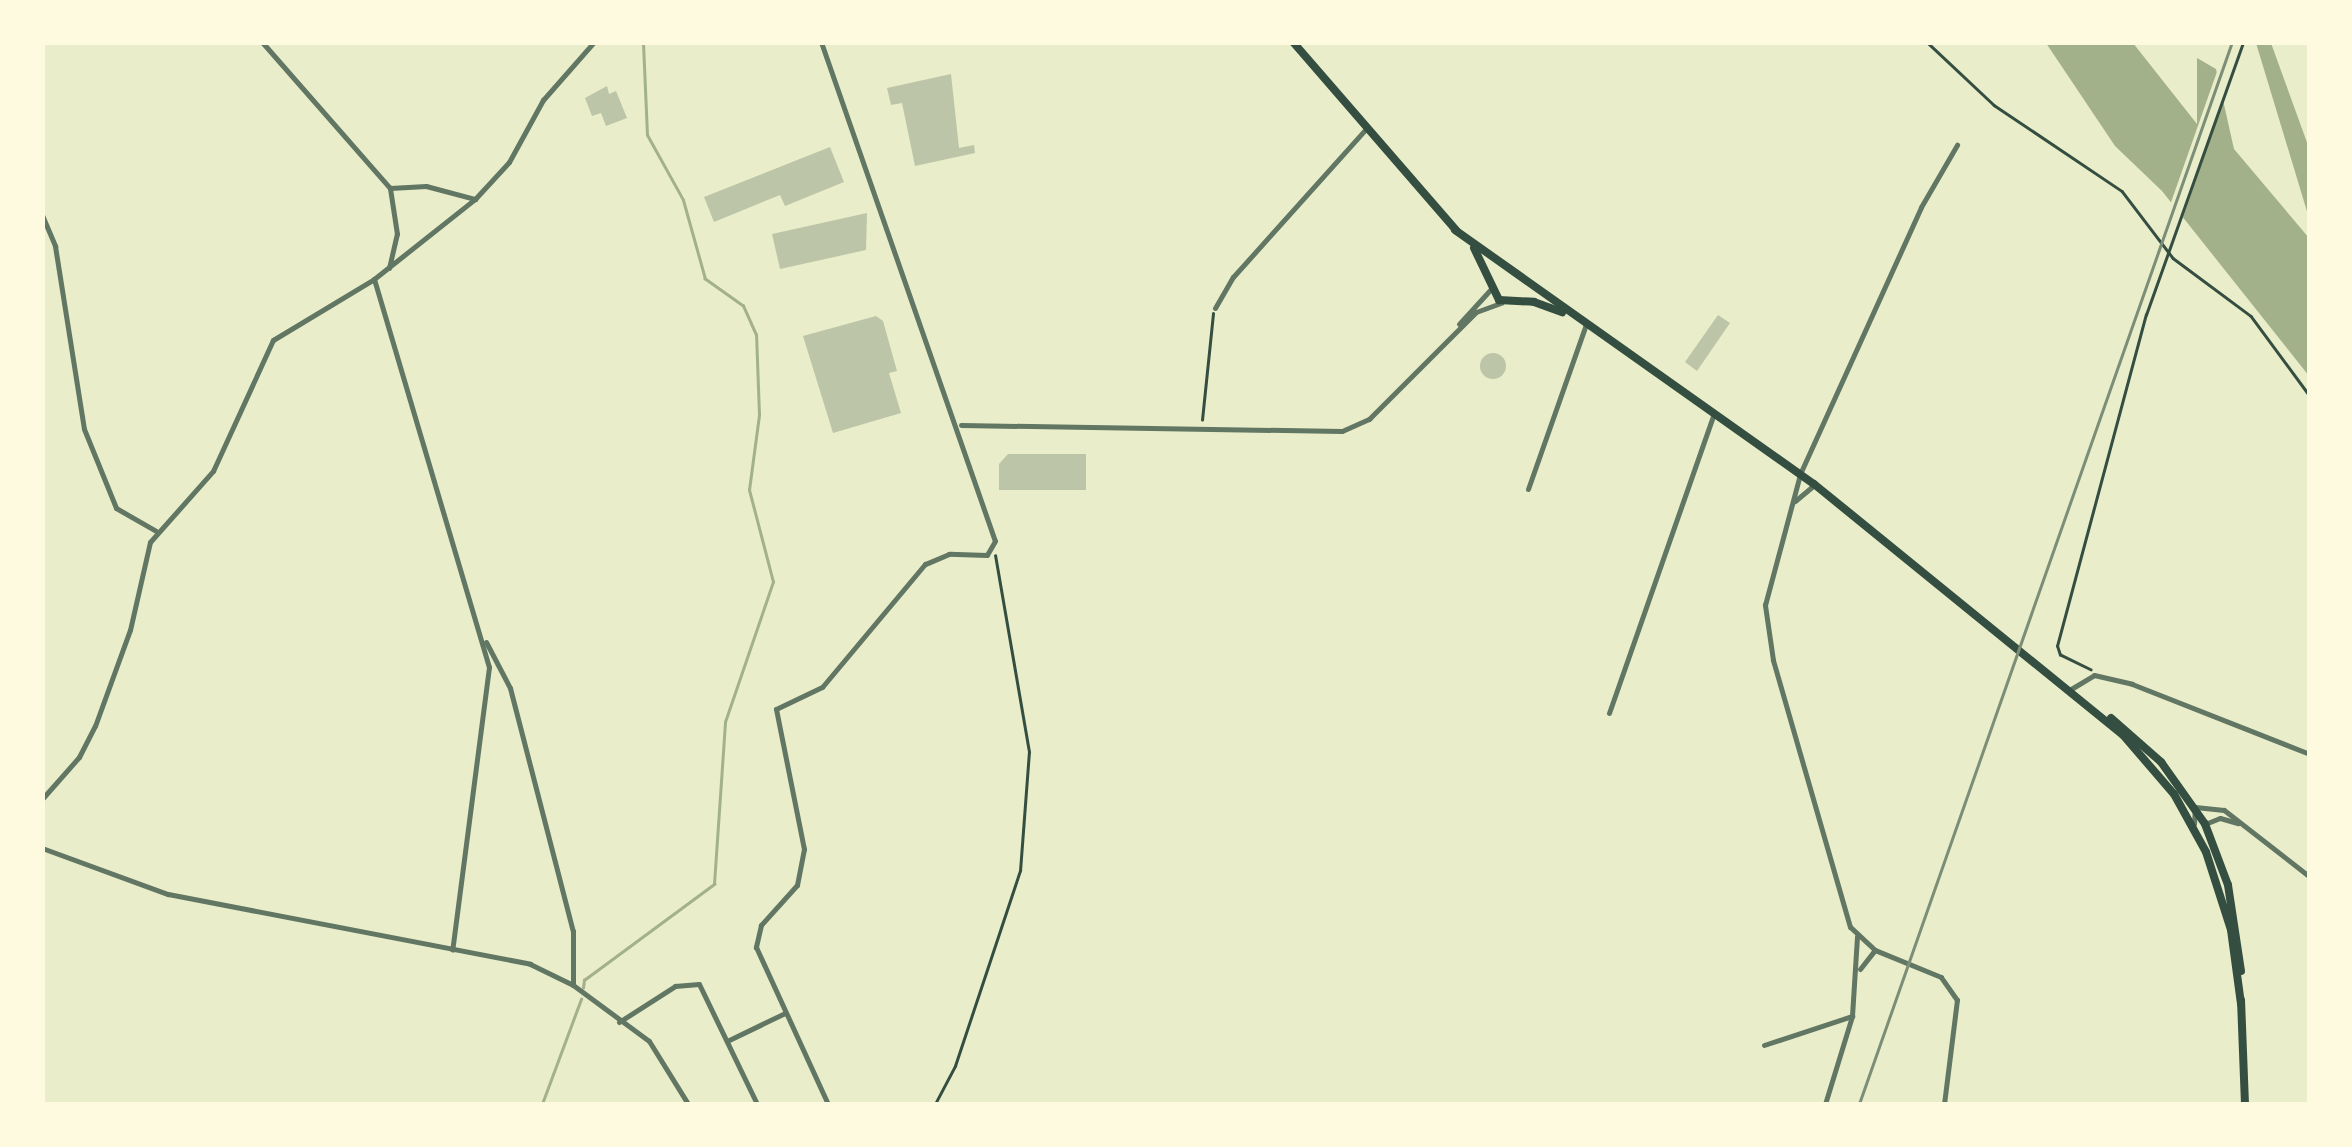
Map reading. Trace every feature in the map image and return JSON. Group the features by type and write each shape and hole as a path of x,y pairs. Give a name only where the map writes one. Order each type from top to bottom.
{"main road":[{"path":"1293,42 1475,248 1491,286 1504,302 1518,300 1576,317"},
{"path":"1456,230 1814,484 2128,730 2205,824 2238,928 2246,1104"},
{"path":"1491,286 1496,273 1512,269"},
{"path":"1518,300 1525,282"},
{"path":"2071,688 2154,766 2194,827 2224,902 2241,1004"}],"street":[{"path":"262,42 390,188 397,234 389,268"},
{"path":"42,799 79,757 95,726 156,531 213,470 274,340 389,268 475,199 509,162 542,100 594,42"},
{"path":"821,42 960,426 994,549 926,564 822,687 776,709 800,822 802,870 756,940 828,1104"},
{"path":"1214,308 1233,277 1366,129"},
{"path":"1825,1104 1852,1016 1860,969 1857,936 1845,913 1767,627 1766,583 1800,474 1921,206 1957,145"},
{"path":"390,188 426,186 475,199"},
{"path":"42,215 54,246 84,429 116,508 156,531"},
{"path":"374,278 451,554 484,640 510,688 572,931 573,984"},
{"path":"1451,334 1491,286"},
{"path":"960,426 1328,433 1356,426 1476,312 1504,302"},
{"path":"1528,490 1586,324"},
{"path":"1609,714 1714,414"},
{"path":"1792,502 1814,484"},
{"path":"452,950 490,692 484,640"},
{"path":"2071,688 2094,675 2310,754"},
{"path":"2154,766 2193,809 2194,827"},
{"path":"2193,809 2224,810 2310,877"},
{"path":"2205,824 2220,818 2242,824"},
{"path":"42,848 168,894 530,964 573,984 657,1050 688,1104"},
{"path":"1857,936 1875,950 1930,971 1953,990 1956,1032 1944,1104"},
{"path":"1860,969 1875,950"},
{"path":"619,1022 692,981 702,988 757,1104"},
{"path":"727,1040 786,1013"},
{"path":"1764,1045 1852,1016"}],"path":[{"path":"1926,42 1994,105 2122,191 2173,258 2251,316 2310,396"},
{"path":"2094,675 2060,655 2057,646 2146,315 2243,42"},
{"path":"1201,431 1214,308"},
{"path":"936,1104 955,1066 1020,871 1029,752 994,549"}],"shaded area":[{"path":"2046,43 2133,43 2197,124 2197,58 2216,69 2234,149 2309,238 2309,376 2162,191 2115,146"},
{"path":"2256,43 2271,43 2309,148 2309,218"}],"pier":[{"path":"2219,66 2226,93 2181,223 2169,208"}],"building":[{"path":"951,74 959,148 974,145 975,153 915,166 902,103 891,105 887,88"},
{"path":"607,86 609,94 616,91 627,118 606,126 601,113 592,116 585,98"},
{"path":"830,147 844,182 785,206 780,195 714,222 704,197"},
{"path":"867,213 866,250 780,269 772,234"},
{"path":"1718,315 1730,323 1697,371 1685,362"},
{"path":"876,316 883,321 897,371 889,373 901,413 833,433 803,336"},
{"path":"1493,353 1502,357 1506,366 1502,375 1493,379 1484,375 1480,366 1484,357"},
{"path":"1008,454 1086,454 1086,490 999,490 999,464"}],"waterway":[{"path":"583,988 584,980 714,884 725,722 773,582 749,490 759,415 756,335 743,306 705,279 683,200 647,135 643,42"},
{"path":"542,1104 581,999"}],"railway":[{"path":"1859,1104 2232,42"}]}
